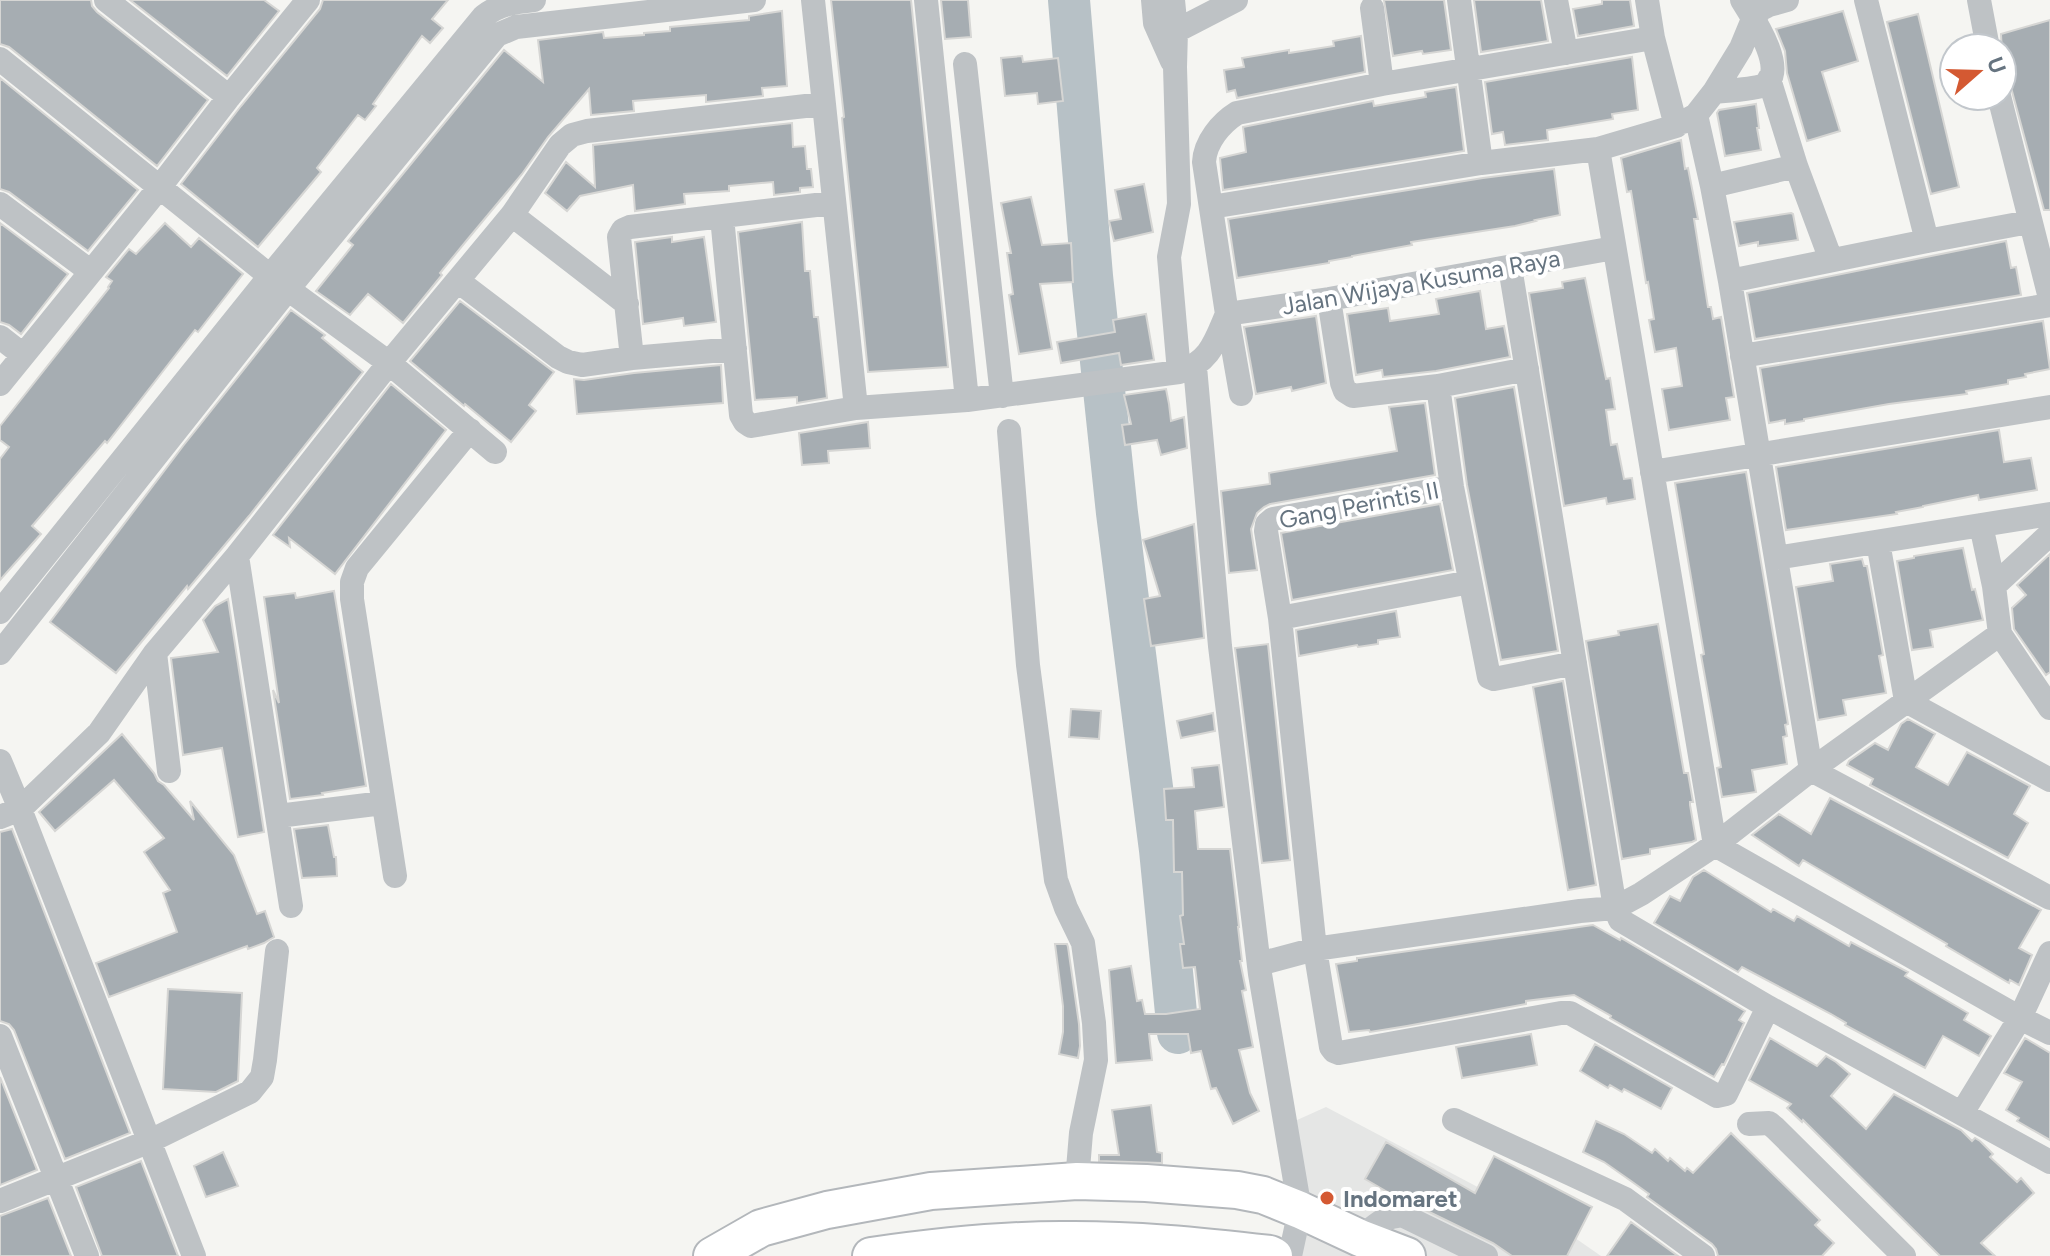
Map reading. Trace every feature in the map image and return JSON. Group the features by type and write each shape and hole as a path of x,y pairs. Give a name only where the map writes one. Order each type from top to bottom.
{"street":[{"path":"106,0 229,97"},
{"path":"0,653 484,16 508,2 534,0"},
{"path":"0,612 279,283 497,35 516,27 754,0"},
{"path":"813,0 856,408"},
{"path":"926,0 967,400"},
{"path":"1153,0 1155,23 1175,67"},
{"path":"1173,0 1179,204 1169,257 1187,370 1259,964 1300,1210 1290,1256"},
{"path":"1176,31 1236,0"},
{"path":"1459,0 1481,163"},
{"path":"1556,0 1566,53"},
{"path":"1647,0 1653,38 1712,186 1811,770"},
{"path":"1747,9 1761,9 1787,0"},
{"path":"1866,0 1927,241"},
{"path":"1979,0 1985,32"},
{"path":"508,2 516,27"},
{"path":"0,384 159,188 297,4"},
{"path":"1372,8 1382,84"},
{"path":"1714,92 1763,86 1769,79 1771,56 1747,9"},
{"path":"1211,207 1481,163 1598,149 1686,120 1714,92 1741,48 1747,9"},
{"path":"1241,394 1204,162 1205,150 1227,120 1237,113 1382,84 1653,38"},
{"path":"0,59 279,283 389,363 495,452"},
{"path":"965,64 1002,396"},
{"path":"1769,79 1796,166 1831,260"},
{"path":"10,813 99,733 155,653 512,215 560,145 572,135 587,131 823,104"},
{"path":"2003,112 2050,298"},
{"path":"1598,149 1715,845"},
{"path":"1712,186 1796,166"},
{"path":"632,358 622,282 619,237 623,230 833,203"},
{"path":"0,204 90,271"},
{"path":"512,215 627,304"},
{"path":"722,217 741,415 751,426 856,408 1002,396 1187,370 1215,344 1227,314"},
{"path":"1730,281 2029,222"},
{"name":"Jalan Wijaya Kusuma Raya","path":"1227,314 1614,248"},
{"path":"1510,267 1615,908 1623,923 1768,1007 1821,1048 1962,1113 2050,1162"},
{"path":"458,281 568,362 582,365 735,349"},
{"path":"1329,299 1342,383 1345,391 1353,396 1438,386 1527,369"},
{"path":"1742,356 2050,305"},
{"path":"0,337 23,355"},
{"path":"1438,386 1452,487 1489,677 1494,679 1575,663"},
{"path":"1652,472 2050,407"},
{"path":"395,876 352,599 352,582 357,568 470,430"},
{"path":"1009,431 1028,665 1056,880 1083,943 1094,1023 1096,1060 1081,1133 1077,1181"},
{"name":"Gang Perintis II","path":"1280,618 1266,531 1267,524 1273,519 1452,487"},
{"path":"1776,558 2050,514"},
{"path":"1981,525 2000,634 2050,708"},
{"path":"1994,586 2050,534"},
{"path":"1878,542 1906,701"},
{"path":"237,556 291,906"},
{"path":"1470,582 1280,618 1315,949 1331,1047 1339,1053 1570,1013 1717,1096 1723,1096 1768,1007"},
{"path":"1259,964 1315,949 1615,908 1715,845 1811,770 2000,634"},
{"path":"155,653 169,771"},
{"path":"0,668 0,675"},
{"path":"1906,701 2050,780"},
{"path":"0,761 10,813 150,1141 194,1256"},
{"path":"1811,770 2050,898"},
{"path":"278,816 383,803"},
{"path":"1715,845 2050,1033"},
{"path":"0,1201 150,1141 250,1092 262,1077 277,951"},
{"path":"1962,1113 2020,1018 2050,953"},
{"path":"0,1036 87,1256"},
{"path":"1454,1120 1625,1199 1703,1256"},
{"path":"1749,1124 1769,1123 1775,1128 1901,1255"},
{"path":"712,1256 761,1228 827,1210 931,1191 1077,1181 1146,1183 1263,1195 1407,1256"},
{"path":"1360,1238 1396,1214 1484,1256"},
{"path":"871,1256 957,1245 1061,1240 1131,1249 1274,1256"}],"shaded area":[{"path":"1326,1107 1578,1240 1601,1256 1297,1256 1286,1125"}],"building":[{"path":"0,0 91,0 97,12 208,100 157,166 9,47 0,44"},
{"path":"130,0 264,0 279,11 227,76"},
{"path":"323,0 448,0 432,19 443,28 430,43 422,36 373,104 376,106 365,120 358,115 317,168 321,172 258,247 181,184 320,9"},
{"path":"831,0 911,0 948,367 868,372"},
{"path":"941,0 968,0 971,37 945,39"},
{"path":"1384,0 1444,0 1451,50 1393,56"},
{"path":"1474,0 1541,0 1548,41 1481,52"},
{"path":"1602,0 1630,0 1634,26 1578,36 1573,9 1602,4"},
{"path":"782,11 787,86 762,88 763,96 706,102 706,95 633,101 634,111 591,115 589,89 403,323 368,294 350,315 316,291 353,245 348,241 504,50 543,82 538,40 603,32 604,38 644,35 670,31 670,27 749,20 749,16"},
{"path":"1843,11 1858,61 1822,72 1840,131 1807,141 1787,73 1785,51 1776,29"},
{"path":"1918,14 1938,98 1938,112 1941,112 1959,187 1931,194 1887,22"},
{"path":"2050,20 2050,210 2044,210 2018,112 2018,32 2008,32"},
{"path":"1361,36 1365,72 1237,98 1235,90 1227,92 1224,70 1244,67 1242,58 1334,46 1333,41"},
{"path":"1022,56 1023,62 1058,58 1063,101 1038,104 1037,93 1005,96 1001,58"},
{"path":"1632,57 1638,110 1612,114 1613,119 1547,130 1548,140 1505,145 1503,132 1492,134 1485,82"},
{"path":"0,78 138,190 88,251 9,192 0,189"},
{"path":"1456,87 1464,151 1223,190 1220,158 1246,152 1243,127 1373,101 1374,106 1426,97 1425,92"},
{"path":"1756,104 1761,150 1725,156 1717,113 1719,110"},
{"path":"792,123 793,147 805,146 807,169 811,169 813,187 800,188 800,192 774,195 773,182 729,186 729,191 684,194 685,204 635,211 633,185 580,196 567,211 545,193 566,162 595,187 593,145"},
{"path":"1681,140 1698,219 1694,219 1708,307 1711,307 1713,319 1721,317 1734,397 1726,398 1730,420 1669,430 1662,389 1682,386 1676,348 1655,352 1649,320 1654,319 1648,282 1631,191 1627,192 1621,158"},
{"path":"1554,169 1560,215 1515,226 1411,242 1412,245 1329,263 1237,278 1228,219"},
{"path":"1144,184 1153,232 1114,241 1109,221 1121,219 1115,190"},
{"path":"1031,197 1042,245 1071,243 1073,282 1040,284 1052,349 1019,354 1009,295 1013,294 1007,253 1011,253 1001,203"},
{"path":"1791,213 1798,240 1739,246 1734,222"},
{"path":"802,222 805,271 810,271 814,317 818,317 827,398 797,403 797,397 755,400 738,232"},
{"path":"0,223 68,274 21,334 0,322"},
{"path":"165,223 191,247 199,238 243,274 107,443 105,441 32,526 41,534 0,580 0,459 9,447 0,440 0,426 109,288 112,281 106,277 129,249 136,254"},
{"path":"672,237 672,242 704,237 716,322 684,326 683,318 643,324 635,242"},
{"path":"2006,241 2011,268 2016,267 2021,295 1755,339 1747,293"},
{"path":"1585,278 1615,409 1606,410 1611,445 1617,444 1624,479 1632,478 1635,499 1607,504 1606,498 1564,506 1529,293 1563,288 1562,282"},
{"path":"1480,291 1486,329 1504,326 1510,357 1436,371 1383,377 1382,370 1356,375 1347,314 1388,308 1390,321 1439,314 1436,299"},
{"path":"460,301 554,372 529,405 536,411 511,442 410,361"},
{"path":"291,310 325,335 322,338 363,372 249,516 116,673 50,622"},
{"path":"1146,314 1154,360 1121,365 1119,353 1061,363 1057,342 1115,332 1113,320"},
{"path":"1316,316 1326,383 1292,391 1291,387 1256,394 1244,327"},
{"path":"2043,321 2050,369 2008,380 2008,384 1966,391 1967,394 1889,404 1785,424 1785,420 1769,423 1760,368"},
{"path":"721,365 723,403 577,414 574,379"},
{"path":"391,384 446,430 335,574 289,538 290,547 273,535"},
{"path":"1514,387 1558,651 1501,660 1467,485 1455,398"},
{"path":"1166,389 1171,421 1184,417 1187,448 1161,455 1157,440 1125,445 1122,425 1131,424 1124,395"},
{"path":"1425,403 1435,475 1270,504 1257,513 1251,529 1257,570 1229,573 1221,491 1270,484 1269,473 1397,451 1389,407"},
{"path":"868,422 870,448 828,451 829,463 802,465 799,433"},
{"path":"1999,430 2004,462 2031,458 2037,490 1979,500 1978,495 1897,514 1786,530 1776,467"},
{"path":"1746,472 1788,724 1785,725 1787,736 1783,737 1787,764 1752,770 1756,792 1722,797 1717,768 1721,767 1675,483"},
{"path":"1440,504 1453,570 1292,600 1281,533"},
{"path":"1194,524 1204,638 1151,646 1144,599 1160,596 1143,540"},
{"path":"1963,548 1972,590 1975,589 1983,620 1930,630 1933,647 1912,650 1897,561"},
{"path":"2050,554 2050,672 2046,675 2014,629 2012,608 2026,595 2017,585"},
{"path":"1862,559 1864,566 1867,566 1883,655 1879,656 1886,693 1843,700 1846,715 1818,720 1796,587 1833,581 1830,564"},
{"path":"334,591 366,786 290,799 273,690 279,703 264,597 295,593 296,598"},
{"path":"228,599 264,832 238,837 222,748 183,755 171,658 218,652 203,620 215,606"},
{"path":"1396,611 1400,637 1378,640 1378,644 1299,656 1296,630"},
{"path":"1658,624 1684,773 1688,773 1696,840 1650,849 1650,854 1622,859 1586,641"},
{"path":"1268,644 1290,860 1262,863 1235,648"},
{"path":"1563,681 1596,885 1568,890 1533,687"},
{"path":"1071,709 1101,711 1099,739 1069,737"},
{"path":"1213,713 1215,731 1181,738 1177,721"},
{"path":"1908,719 1935,734 1916,767 1948,785 1967,752 2030,786 2014,814 2028,823 2008,858 1870,785 1873,779 1847,765 1875,743 1888,750 1901,724"},
{"path":"122,734 158,781 194,820 190,801 234,855 257,914 265,911 274,937 109,997 96,963 177,932 163,893 170,890 144,852 164,838 114,780 55,831 39,812"},
{"path":"1219,765 1224,807 1195,811 1198,849 1230,849 1240,961 1246,990 1242,991 1253,1047 1239,1050 1250,1093 1259,1111 1233,1124 1216,1088 1211,1089 1201,1051 1191,1053 1188,1034 1149,1034 1152,1060 1116,1063 1109,970 1131,966 1137,1001 1142,1000 1145,1014 1200,1009 1195,967 1183,968 1180,944 1184,944 1180,916 1183,915 1182,872 1174,872 1173,820 1166,820 1164,789 1194,787 1192,768"},
{"path":"1830,798 2041,910 2019,948 2032,955 2019,985 2010,980 2009,983 1803,860 1799,866 1752,835 1779,814 1811,834"},
{"path":"328,825 337,876 302,878 294,829"},
{"path":"12,829 130,1133 65,1159 14,1030 0,1021 0,832"},
{"path":"1704,870 1771,912 1773,909 1794,921 1797,916 1849,946 1851,942 1908,972 1905,976 1968,1013 1964,1020 1991,1036 1979,1056 1943,1036 1925,1068 1742,967 1738,972 1654,923 1670,896 1680,901 1693,877"},
{"path":"1593,925 1621,938 1745,1011 1739,1020 1744,1023 1724,1065 1714,1077 1574,995 1526,1001 1526,1004 1407,1026 1349,1032 1336,964 1357,961 1357,958"},
{"path":"1055,944 1067,944 1068,947 1079,1024 1078,1058 1059,1054 1063,1006"},
{"path":"168,989 242,993 238,1081 216,1092 163,1089"},
{"path":"1531,1034 1537,1065 1462,1078 1456,1047"},
{"path":"1770,1038 1817,1066 1826,1056 1850,1074 1831,1096 1866,1129 1894,1094 1961,1130 1972,1141 1975,1138 1980,1141 1993,1154 1990,1157 2017,1182 2021,1178 2034,1193 1981,1243 1995,1256 1940,1256 1803,1120 1787,1108 1791,1104 1749,1080"},
{"path":"2025,1038 2050,1053 2050,1140 2017,1121 2019,1118 2006,1110 2022,1082 2004,1073"},
{"path":"1595,1044 1672,1088 1661,1109 1624,1089 1622,1092 1610,1085 1608,1088 1580,1071"},
{"path":"0,1077 37,1170 0,1185"},
{"path":"1151,1105 1157,1152 1162,1153 1162,1163 1099,1161 1099,1155 1119,1155 1112,1110"},
{"path":"1596,1121 1624,1134 1652,1153 1655,1149 1668,1161 1670,1158 1685,1171 1687,1168 1693,1173 1731,1133 1820,1220 1815,1225 1834,1243 1822,1256 1718,1256 1712,1244 1647,1197 1649,1194 1604,1162 1583,1152"},
{"path":"1386,1142 1475,1193 1494,1156 1592,1207 1567,1256 1512,1256 1493,1243 1403,1201 1365,1179"},
{"path":"223,1152 238,1186 206,1197 194,1166"},
{"path":"141,1161 178,1256 102,1256 76,1187"},
{"path":"48,1198 71,1256 0,1256 0,1216"},
{"path":"1631,1222 1678,1256 1607,1256"}],"waterway":[{"path":"1069,0 1092,276 1117,513 1160,850 1178,1033"}],"place":[{"name":"Indomaret","path":"1327,1198"}]}
